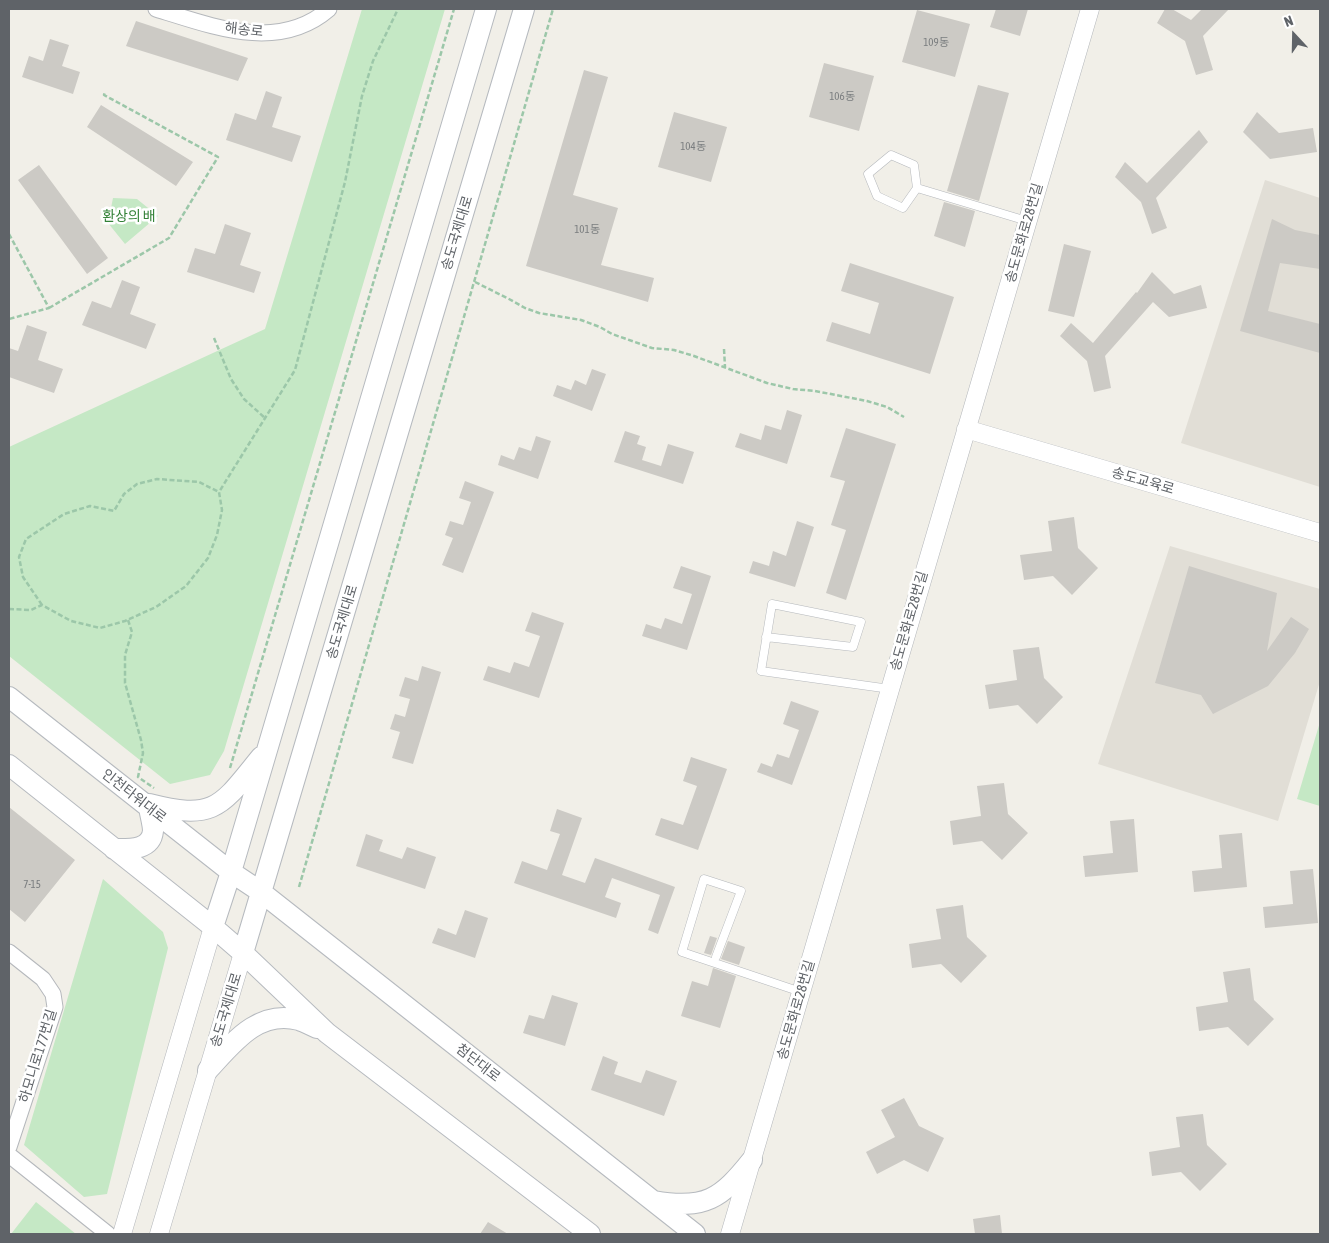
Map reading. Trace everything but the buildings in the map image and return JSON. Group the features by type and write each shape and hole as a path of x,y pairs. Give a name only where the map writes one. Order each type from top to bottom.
{"main road":[{"path":"213,927 231,872 486,9"},
{"name":"송도국제대로","path":"243,953 524,9"},
{"name":"인천타워대로","path":"9,697 149,800 231,872 261,892"},
{"path":"114,849 137,849 148,842 153,832 149,800 176,811 198,811 215,806 229,797 267,749"},
{"path":"9,765 213,927 327,1033 590,1234"},
{"name":"첨단대로","path":"261,892 694,1234"},
{"path":"208,1070 241,1034 261,1022 280,1018 299,1020 327,1033"},
{"path":"652,1200 673,1204 696,1204 716,1197 735,1182 752,1160"}],"street":[{"name":"해송로","path":"156,9 212,26 240,32 267,33 280,32 304,24 329,9"},
{"name":"송도문화로28번길","path":"730,1234 1090,9"},
{"name":"송도교육로","path":"966,429 1320,533"},
{"path":"122,1234 213,927"},
{"name":"하모니로177번길","path":"9,952 43,979 54,994 55,1007 9,1147"},
{"name":"송도국제대로","path":"159,1234 243,953"},
{"path":"9,1155 108,1234"}],"lane":[{"path":"891,155 914,165 917,188 903,208 877,196 868,174 891,155"},
{"path":"917,188 1027,221"},
{"path":"766,638 853,647 861,622 772,604 766,638 761,671 890,689"},
{"path":"716,957 741,890 704,879 682,952 801,992"}],"path":[{"path":"220,492 199,482 157,479 137,484 124,494 114,511 90,506 64,514 26,539 19,557 23,577 42,606 71,621 100,628 128,620 156,607 186,586 208,558 217,535 222,510 220,492 295,370 345,182 362,96 373,61 398,9"},
{"path":"228,774 454,9"},
{"path":"299,887 553,9"},
{"path":"9,319 49,308 170,238 218,157 104,95 105,92"},
{"path":"9,234 49,308"},
{"path":"474,282 525,308 539,313 581,320 612,334 652,348 674,350 767,383 793,389 815,390 873,403 887,407 904,417"},
{"path":"214,338 231,379 244,399 265,418"},
{"path":"724,349 725,367"},
{"path":"9,609 30,610 42,606"},
{"path":"128,620 132,632 125,655 124,682 143,752 138,777 149,800"}],"shaded area":[{"path":"1265,180 1320,198 1320,487 1181,443"},
{"path":"1170,546 1320,589 1320,681 1278,821 1098,764"}],"green space":[{"path":"362,9 445,9 224,751 210,775 170,784 9,656 9,447 265,329"},
{"name":"환상의 배","path":"113,198 137,199 158,216 125,244 108,223"},
{"path":"1320,722 1320,806 1297,799"},
{"path":"103,879 163,932 168,948 107,1194 84,1197 24,1145"},
{"path":"36,1202 76,1234 11,1234"}]}
